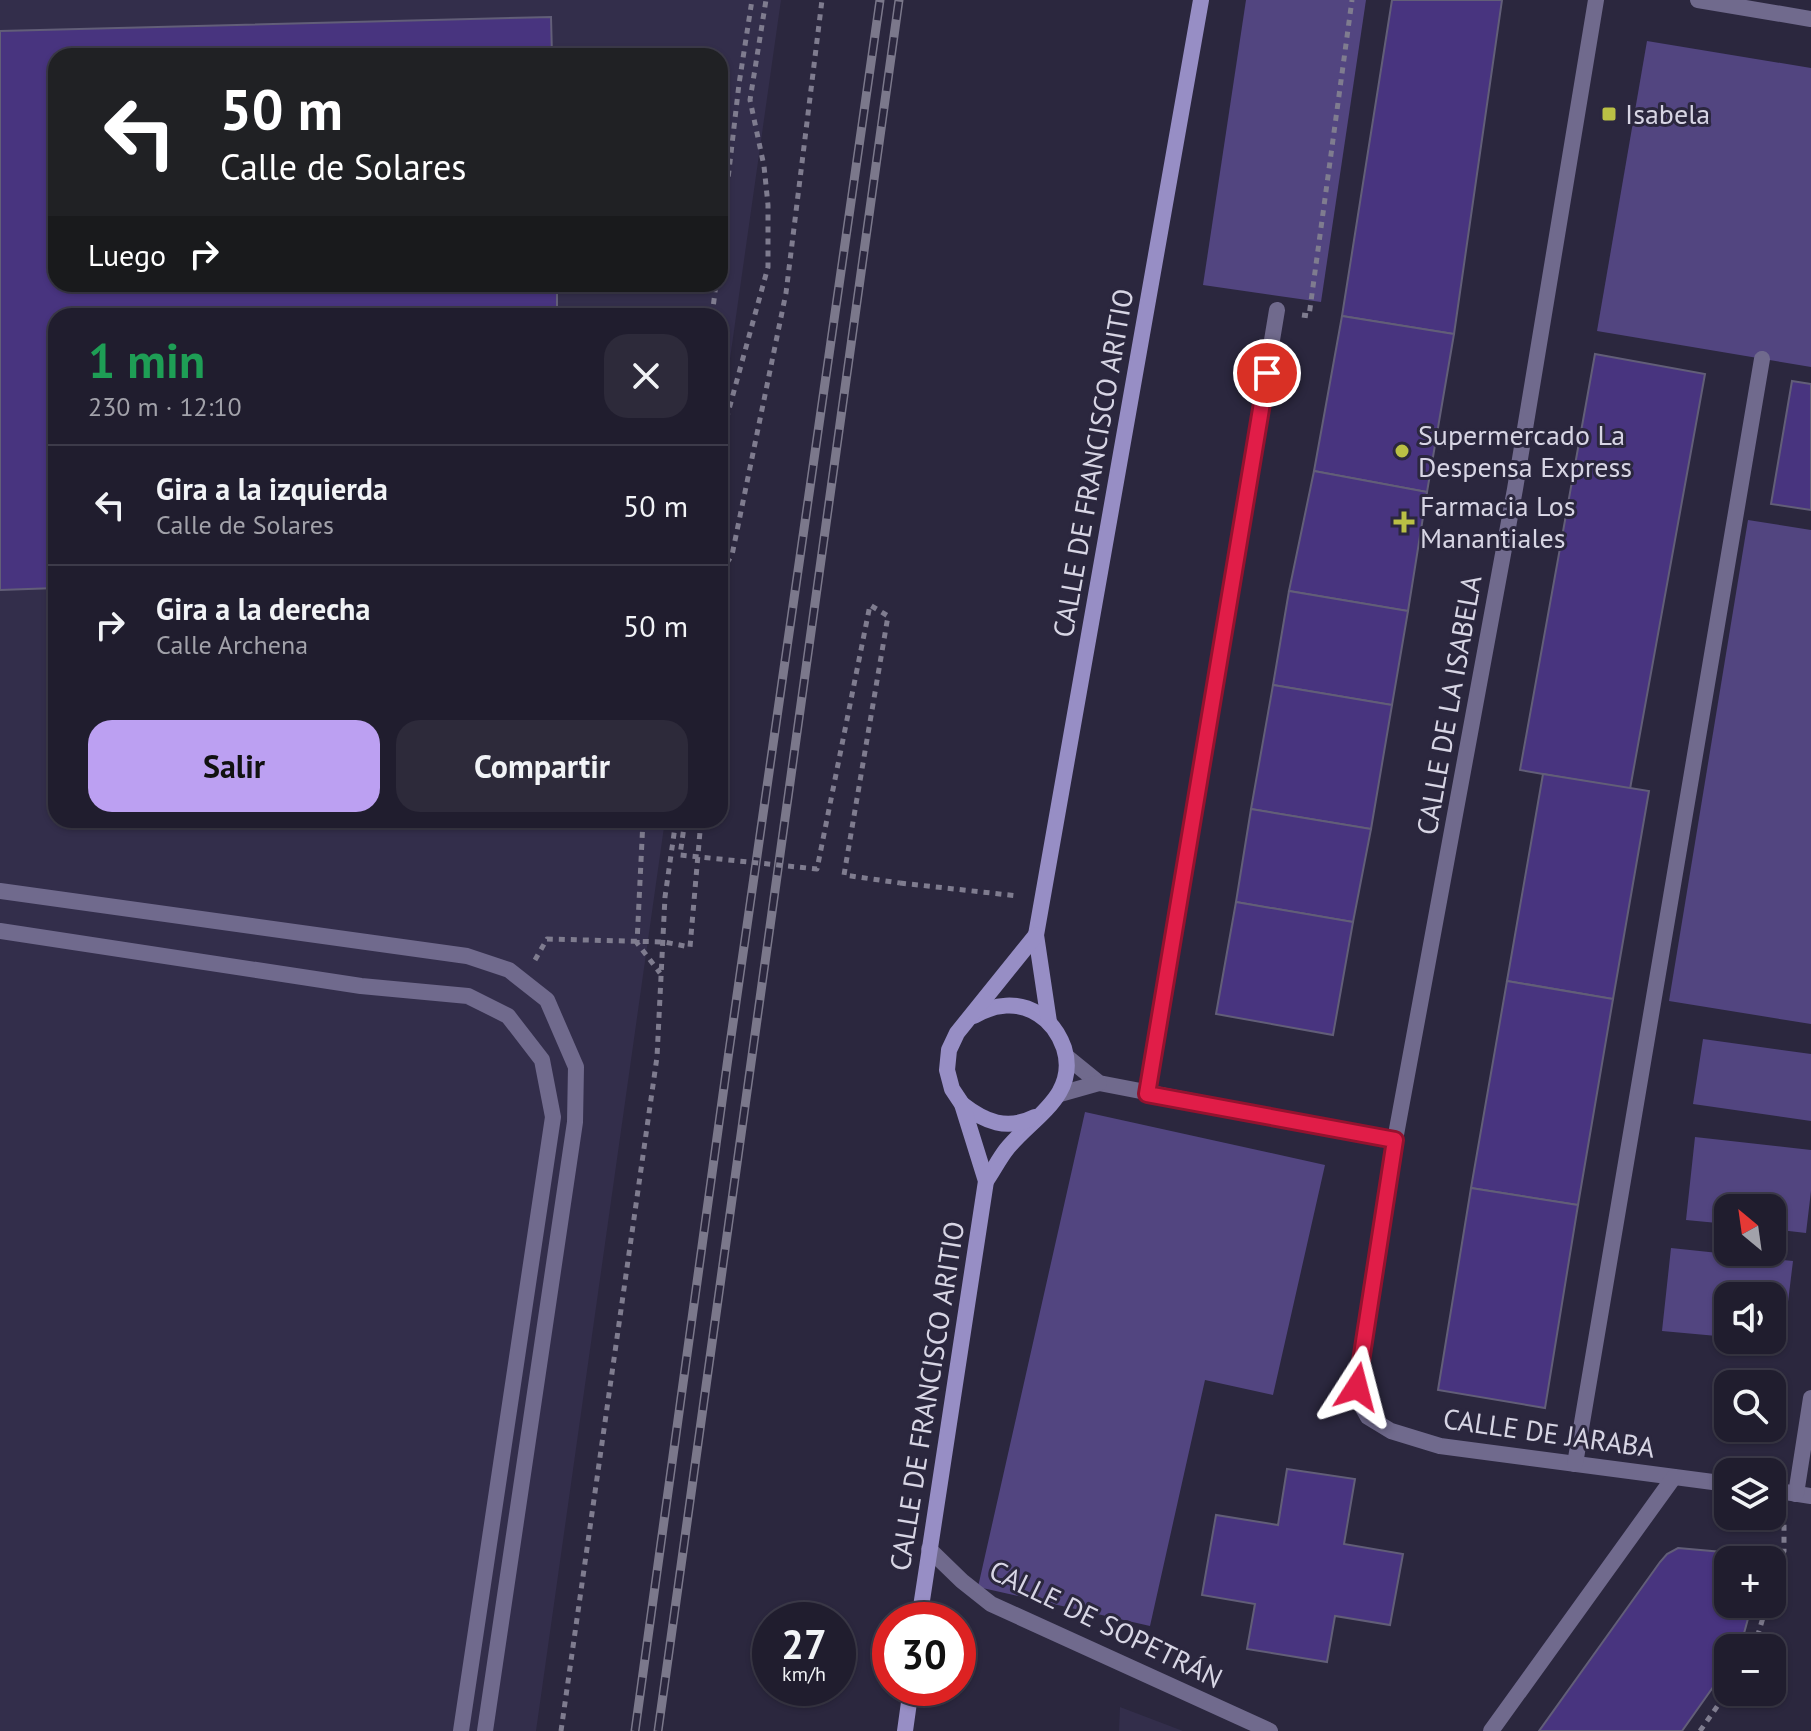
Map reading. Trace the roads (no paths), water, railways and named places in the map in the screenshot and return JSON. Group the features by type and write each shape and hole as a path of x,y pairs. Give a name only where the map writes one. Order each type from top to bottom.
{"main road":[{"name":"CALLE DE FRANCISCO ARITIO","path":"1067,1057 1061,1038 1049,1022 1036,935 1201,0"},
{"name":"CALLE DE FRANCISCO ARITIO","path":"986,1181 962,1104 952,1089 947,1070 949,1050 957,1033 1036,935"},
{"path":"970,1019 1002,1005 1036,1012 1049,1022"},
{"path":"1060,1094 1067,1057"},
{"name":"CALLE DE FRANCISCO ARITIO","path":"922,1602 986,1181 1007,1149 1060,1094"},
{"path":"962,1104 977,1117 993,1123 1009,1125 1040,1115"},
{"path":"905,1731 908,1706"}],"street":[{"name":"CALLE DE LA ISABELA","path":"1368,1417 1359,1401 1357,1387 1395,1140 1515,489 1596,0"},
{"path":"1698,0 1811,19"},
{"path":"1147,1094 1277,310"},
{"path":"1575,1464 1762,359"},
{"path":"0,891 467,956 509,970 547,1000 576,1067 575,1122 485,1731"},
{"path":"0,931 361,986 468,996 508,1016 542,1060 553,1117 461,1731"},
{"path":"1067,1057 1099,1083 1395,1140"},
{"path":"1060,1094 1099,1083"},
{"path":"1791,1493 1811,1398"},
{"name":"CALLE DE JARABA","path":"1368,1417 1391,1431 1440,1446 1714,1482"},
{"path":"1491,1731 1674,1477"},
{"name":"CALLE DE SOPETRÁN","path":"929,1549 991,1604 1270,1731"}],"railway":[{"path":"635,1731 880,0"},
{"path":"658,1731 899,0"}],"place":[{"name":"Isabela","path":"1609,114"},
{"name":"Supermercado La Despensa Express","path":"1402,451"},
{"name":"Farmacia Los Manantiales","path":"1404,522"}]}
